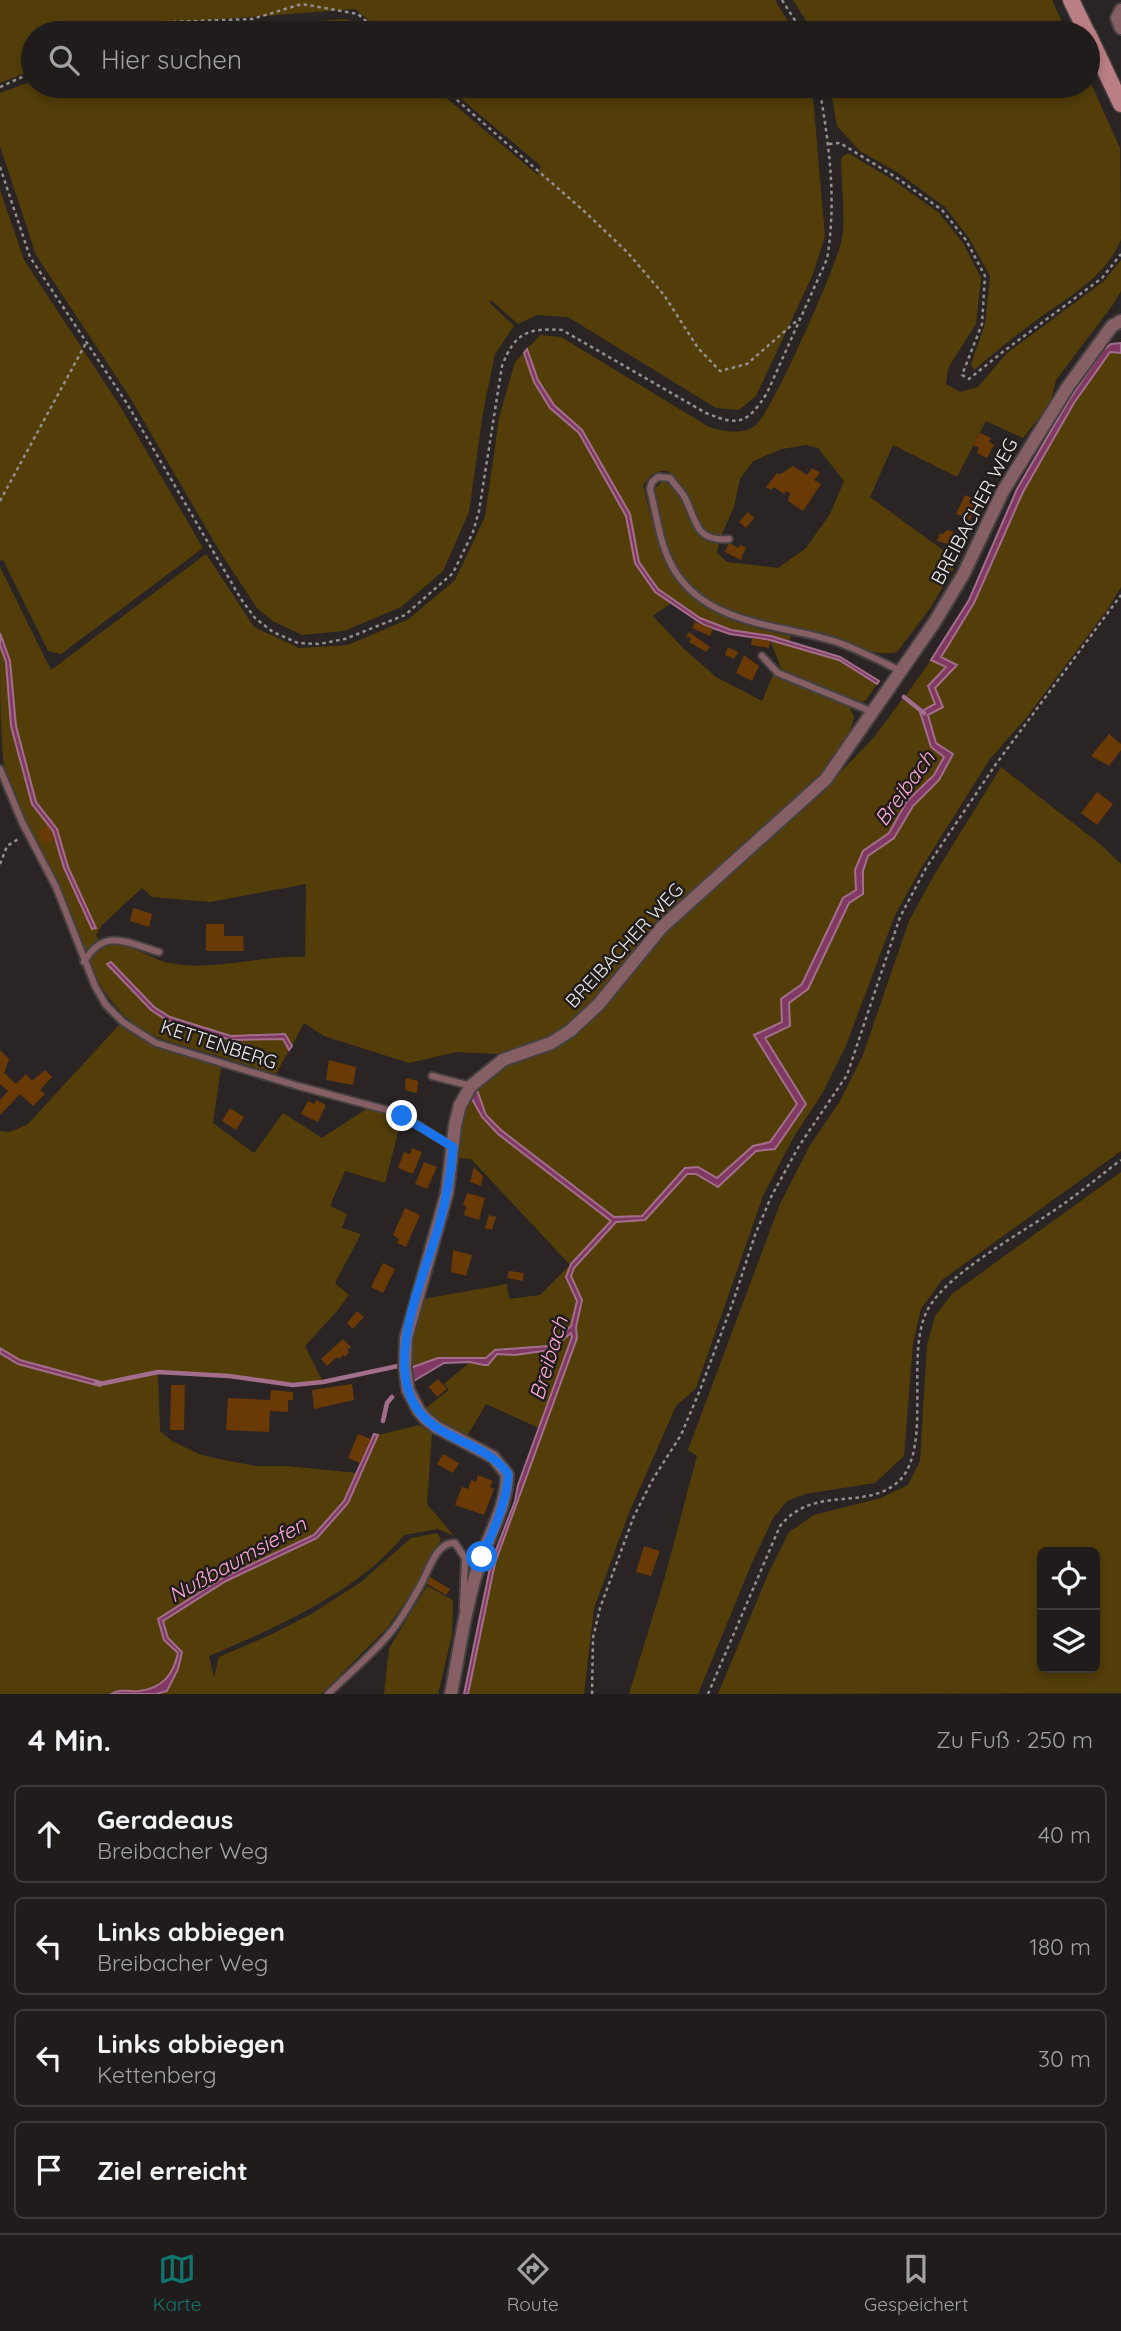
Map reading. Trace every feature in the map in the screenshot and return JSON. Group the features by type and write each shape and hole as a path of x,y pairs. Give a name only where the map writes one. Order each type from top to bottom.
{"main road":[{"path":"1072,0 1082,21"},
{"path":"1100,59 1121,104"}],"street":[{"path":"1121,10 1117,19 1121,28"},
{"name":"BREIBACHER WEG","path":"451,1694 463,1626 482,1557 503,1503 508,1474 493,1457 436,1427 419,1411 408,1390 405,1367 406,1338 447,1193 460,1105 471,1086 503,1059 551,1043 570,1031 598,1005 663,927 826,779 934,623 963,575 1003,491 1067,388 1112,326 1121,321"}],"lane":[{"path":"729,539 719,540 704,535 693,521 684,497 670,478 659,477 652,482 650,489 664,547 674,570 698,596 733,616 835,642 901,671"},
{"path":"762,656 778,673 873,712"},
{"name":"KETTENBERG","path":"0,769 56,887 84,962 106,1004 123,1021 156,1043 387,1110 453,1147"},
{"path":"84,962 91,950 103,941 120,941 159,952"},
{"path":"432,1076 471,1086"},
{"path":"328,1694 391,1632 437,1553 451,1542 455,1543 465,1558 463,1626"}],"path":[{"path":"782,0 795,21"},
{"path":"197,21 252,19 302,4 358,14 366,21"},
{"path":"0,87 21,77"},
{"path":"455,98 628,253 664,295 698,348 720,371 747,364 803,316"},
{"path":"0,167 30,257 126,402 241,599 255,618 273,632 298,643 319,644 345,639 405,615 453,573 473,532 479,511 502,366 509,347 521,335 536,328 562,331 706,413 727,422 742,420 756,411 767,393 824,268 831,236 829,144 821,98"},
{"path":"829,144 840,143 894,176 942,210 967,240 985,276 982,324 962,375 969,379 1102,278 1121,254"},
{"path":"0,501 86,343"},
{"path":"592,1694 593,1638 600,1608 635,1516 653,1479 686,1424 771,1197 799,1146 847,1074 900,917 926,868 996,764 1121,595"},
{"path":"0,864 4,852 12,842 30,836"},
{"path":"708,1694 780,1526 787,1517 810,1503 881,1492 906,1472 912,1456 917,1422 918,1355 928,1309 947,1285 1062,1205 1121,1160"}],"shaded area":[{"path":"0,0 775,0 788,21 370,21 355,9 196,21 21,21 21,75 0,83"},
{"path":"793,0 1052,0 1062,21 806,21"},
{"path":"346,19 353,21 319,21"},
{"path":"21,85 21,98 446,98 538,175 541,166 460,98 813,98 825,236 813,274 756,396 739,410 716,408 568,317 537,315 518,324 491,300 490,303 514,326 495,354 483,412 469,512 443,571 401,607 344,631 302,635 273,621 257,608 220,552 131,399 36,255 0,146 0,93"},
{"path":"832,98 1097,98 1120,148 1121,239 1105,266 1094,277 974,370 971,365 985,324 990,276 969,238 945,207 897,172 860,151 837,126"},
{"path":"848,153 893,180 939,213 963,243 981,278 976,324 948,368 946,384 960,392 978,387 1006,354 1104,281 1121,260 1121,291 1056,380 1050,404 1023,438 986,421 957,477 893,445 870,497 958,561 931,607 897,652 888,653 870,651 825,636 764,622 724,608 691,584 669,549 655,489 662,481 668,482 682,498 690,522 703,539 719,542 717,553 727,562 778,568 806,548 830,514 844,481 818,448 806,445 782,449 753,461 740,479 734,507 721,536 712,535 701,527 687,494 668,471 653,474 643,486 664,559 679,584 691,597 706,608 739,623 791,636 789,642 731,630 700,618 658,589 639,562 630,514 582,430 553,405 538,380 527,349 540,335 561,337 709,427 733,432 745,431 756,425 789,366 838,254 844,220 841,158"},
{"path":"0,190 24,260 120,406 203,548 61,654 48,651 3,560 0,561"},
{"path":"1121,343 1121,353 1110,352 1074,403 1023,492 974,603 941,657 957,665 935,688 943,707 928,715 936,743 953,754 939,780 913,806 894,838 868,856 863,871 863,894 849,903 808,989 789,1003 790,1026 765,1038 806,1104 775,1149 756,1151 718,1187 696,1174 687,1174 645,1220 616,1222 574,1268 571,1276 582,1300 576,1327 577,1338 495,1563 468,1694 464,1694 491,1563 572,1337 571,1333 550,1350 515,1355 497,1354 488,1365 470,1362 444,1363 412,1382 410,1368 438,1358 486,1358 495,1350 548,1346 571,1326 577,1301 566,1277 571,1264 611,1221 498,1134 482,1117 471,1097 477,1090 486,1115 501,1130 614,1217 642,1216 685,1168 698,1167 717,1178 753,1146 770,1142 797,1104 754,1035 782,1022 781,999 802,984 843,898 856,890 855,870 863,851 889,833 907,801 934,775 944,757 931,747 920,712 935,704 928,686 946,667 931,660 969,600 1017,489 1069,400 1103,350 1111,344"},
{"path":"527,349 538,380 554,405 582,430 630,514 639,562 658,589 700,618 731,630 771,636 840,657 879,681 877,684 839,660 770,640 730,634 704,625 655,592 635,563 626,516 579,433 550,408 534,382 524,353"},
{"path":"1110,352 1121,353 1121,587 1107,610 1026,718 990,759 895,915 845,1048 763,1196 696,1388 676,1406 628,1515 594,1608 584,1694 468,1694 495,1563 577,1338 576,1327 582,1300 571,1276 616,1222 645,1220 687,1174 696,1174 718,1186 756,1151 775,1149 806,1105 765,1038 790,1026 789,1003 808,989 849,903 863,894 863,871 869,856 894,838 913,806 939,780 952,754 936,744 927,715 943,707 935,688 957,665 940,657 974,603 1023,492 1074,403"},
{"path":"524,353 534,382 550,408 579,433 626,516 635,563 655,592 671,603 653,616 683,648 716,677 762,701 773,675 841,702 850,708 854,717 847,737 830,763 808,787 689,893 659,924 596,1002 550,1038 500,1054 456,1052 409,1063 324,1036 304,1023 292,1046 285,1034 231,1036 170,1017 154,1007 111,962 108,964 151,1010 231,1040 283,1039 289,1050 276,1074 152,1035 121,1012 98,980 59,888 16,802 5,772 1,727 0,645 6,662 11,726 32,804 53,831 64,868 96,927 68,867 57,829 36,803 16,726 10,661 0,633 0,567 51,670 206,554 254,627 299,648 348,645 409,619 455,580 485,517 499,418 515,362","holes":["306,884 305,957 271,958 220,965 186,965 161,961 118,944 102,946 96,935 102,925 142,888 152,897 210,902"]},
{"path":"0,633 10,661 16,726 36,802 57,829 68,867 96,928 92,929 64,868 53,831 32,804 11,726 6,662 0,645"},
{"path":"770,640 839,660 877,684 862,702 788,675 781,668"},
{"path":"931,660 947,667 928,686 935,704 924,710 906,695"},
{"path":"903,698 920,712 931,747 944,756 934,775 907,802 889,833 863,851 855,870 856,890 843,898 802,984 781,999 783,1022 754,1035 797,1104 770,1142 753,1146 717,1179 698,1167 685,1168 642,1216 614,1217 501,1130 486,1115 477,1090 491,1075 506,1065 603,1008 668,931 836,777 875,736"},
{"path":"1001,767 1100,844 1121,864 1121,1151 942,1280 921,1309 913,1343 904,1456 875,1483 805,1494 787,1501 773,1518 751,1565 698,1694 629,1694 664,1580 697,1456 688,1450 780,1204 809,1147 840,1101 863,1055 909,921"},
{"path":"111,962 154,1007 170,1017 231,1036 285,1034 292,1046 289,1050 283,1039 231,1040 168,1021 151,1010 107,964"},
{"path":"119,1025 155,1045 221,1067 213,1123 254,1153 283,1113 322,1138 368,1108 401,1121 385,1183 345,1171 330,1206 347,1214 342,1228 361,1234 335,1283 349,1295 305,1346 323,1382 282,1383 158,1372 160,1431 172,1441 199,1454 255,1466 287,1466 357,1473 344,1501 314,1535 224,1577 158,1619 164,1640 178,1653 170,1674 155,1687 111,1694 0,1694 0,1353 18,1364 99,1386 101,1383 20,1360 0,1348 0,1131 10,1132 28,1124"},
{"path":"471,1097 482,1117 498,1134 611,1220 571,1264 566,1277 577,1301 571,1326 548,1346 495,1350 486,1359 438,1358 410,1368 412,1340 423,1299 507,1284 509,1299 540,1295 570,1265 471,1159 459,1158 463,1116"},
{"path":"1121,1172 1121,1693 718,1694 769,1572 789,1532 814,1515 881,1498 908,1485 920,1461 927,1345 935,1316 952,1294"},
{"path":"571,1332 572,1337 539,1428 486,1404 466,1438 423,1410 449,1390 444,1384 470,1362 485,1364 497,1354 515,1355 550,1350"},
{"path":"0,1348 20,1360 101,1382 100,1386 18,1364 0,1353"},
{"path":"419,1425 432,1433 427,1504 454,1536 438,1529 404,1535 386,1555 340,1591 287,1621 209,1656 214,1677 219,1657 313,1613 361,1582 411,1538 437,1533 441,1539 419,1582 387,1628 321,1694 156,1694 167,1691 182,1652 168,1638 163,1621 226,1581 317,1538 348,1503 378,1435"},
{"path":"374,1434 378,1435 348,1503 317,1538 226,1581 163,1621 168,1638 182,1652 178,1669 167,1691 156,1694 111,1694 155,1687 170,1674 178,1653 164,1640 158,1619 224,1577 314,1535 344,1501"},
{"path":"427,1586 453,1600 452,1635 438,1694 384,1694 389,1648"}],"building":[{"path":"980,433 991,438 989,442 994,445 987,458 977,453 979,448 973,445"},
{"path":"793,466 807,475 812,468 820,473 814,480 821,484 803,511 788,501 790,493 786,491 784,494 774,487 771,490 766,487 777,473 781,474"},
{"path":"965,495 979,501 970,520 956,514"},
{"path":"748,512 754,518 746,528 739,522"},
{"path":"947,530 954,532 951,545 937,541 940,533 943,534"},
{"path":"729,543 739,548 740,545 746,547 741,560 725,552"},
{"path":"695,622 713,629 710,636 692,628"},
{"path":"689,632 710,647 706,652 689,642 691,639 686,636"},
{"path":"752,638 770,641 769,648 751,645"},
{"path":"728,647 738,652 734,659 725,655"},
{"path":"744,655 759,666 752,681 736,673"},
{"path":"1109,734 1121,744 1121,750 1109,766 1091,756"},
{"path":"1097,792 1113,804 1097,825 1081,813"},
{"path":"48,826 55,839 44,845 37,832"},
{"path":"133,908 152,914 149,927 130,921"},
{"path":"206,924 224,924 224,936 243,936 244,951 206,951"},
{"path":"0,1050 9,1059 4,1073 16,1084 26,1074 32,1081 45,1070 52,1077 40,1090 45,1094 33,1106 20,1094 0,1115 0,1100 8,1091 0,1084"},
{"path":"329,1060 356,1067 353,1085 326,1080"},
{"path":"406,1078 418,1081 417,1093 405,1090"},
{"path":"316,1100 326,1105 318,1122 301,1114 308,1101 314,1104"},
{"path":"230,1108 244,1117 236,1130 222,1121"},
{"path":"412,1148 422,1152 413,1174 398,1168 404,1152 410,1154"},
{"path":"424,1162 437,1167 427,1189 415,1184"},
{"path":"474,1167 483,1176 481,1186 470,1182"},
{"path":"467,1193 485,1198 479,1220 464,1215 466,1206 463,1205"},
{"path":"405,1208 420,1215 406,1247 397,1243 399,1239 393,1235"},
{"path":"489,1215 496,1217 492,1230 485,1228"},
{"path":"453,1250 472,1255 466,1276 451,1272"},
{"path":"383,1263 395,1269 383,1293 371,1287"},
{"path":"509,1271 524,1273 523,1281 507,1278"},
{"path":"357,1311 364,1317 353,1329 347,1323"},
{"path":"343,1339 351,1347 347,1350 349,1352 345,1357 337,1357 327,1366 321,1359"},
{"path":"438,1379 447,1389 437,1397 429,1387"},
{"path":"352,1384 354,1400 314,1409 312,1390"},
{"path":"171,1385 185,1385 184,1430 170,1430"},
{"path":"271,1390 293,1392 293,1400 288,1400 288,1412 270,1411 269,1432 226,1430 228,1398 270,1400"},
{"path":"358,1434 371,1439 360,1463 348,1458"},
{"path":"443,1454 459,1463 453,1473 437,1464"},
{"path":"478,1475 493,1481 490,1487 494,1489 484,1515 455,1505 462,1487 468,1489 471,1480 476,1482"},
{"path":"644,1546 660,1551 651,1576 636,1572"},
{"path":"430,1577 450,1589 446,1595 427,1584"}],"waterway":[{"path":"904,697 924,713"},
{"path":"96,1383 158,1372 229,1376 293,1385 323,1382 398,1366"},
{"name":"Nußbaumsiefen","path":"383,1421 387,1403 392,1397"}],"route":[{"path":"402,1116 453,1147 447,1193 406,1338 405,1367 408,1390 414,1404 425,1418 436,1427 493,1457 508,1474 503,1503 482,1557"}],"water label":[{"name":"Breibach","path":"904,788"},
{"name":"Breibach","path":"548,1358"}]}
